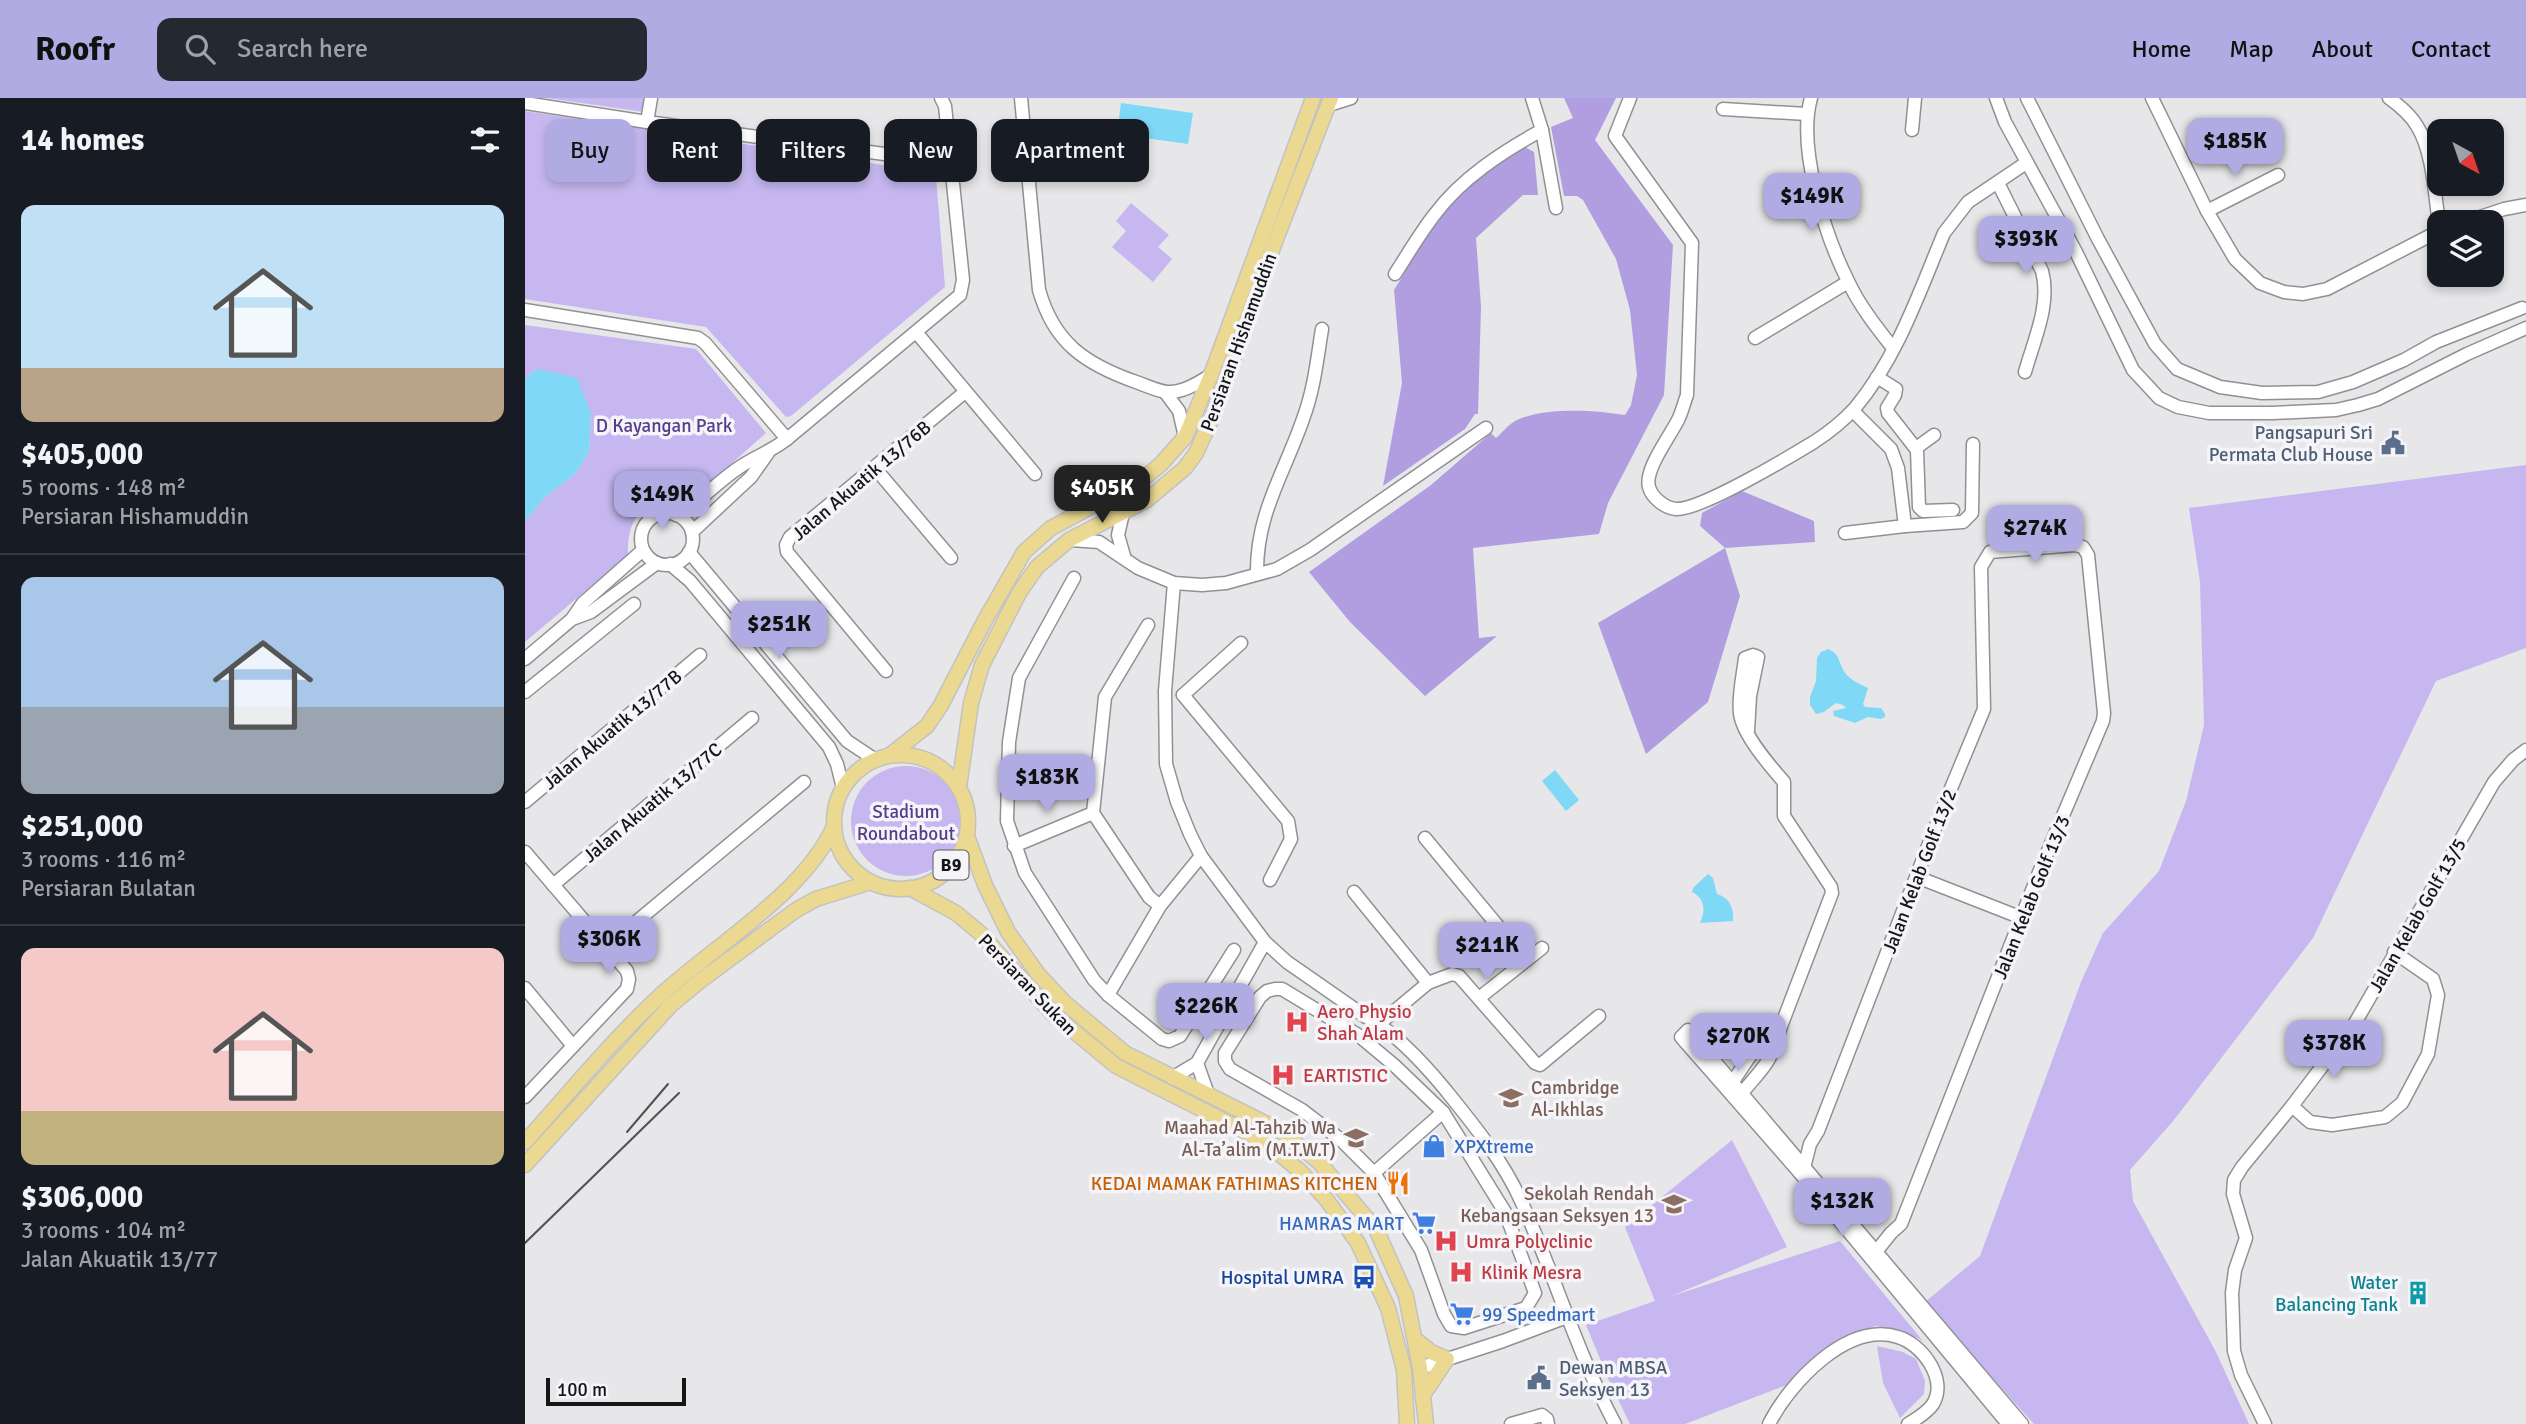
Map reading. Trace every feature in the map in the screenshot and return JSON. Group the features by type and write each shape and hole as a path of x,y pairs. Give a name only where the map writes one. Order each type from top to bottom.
{"main road":[{"name":"Persiaran Hishamuddin","path":"890,755 927,726 941,705 1024,552 1051,528 1143,479 1161,464 1185,437 1211,375 1313,98"},
{"name":"Persiaran Hishamuddin","path":"959,787 971,703 982,665 1019,593 1037,567 1069,540 1147,500 1169,482 1196,453 1212,418 1275,242 1330,102"},
{"path":"871,882 852,868 839,849 834,826 836,806 843,788 859,769 874,759 890,755 910,755 929,761 946,772 959,787"},
{"name":"B9","path":"525,1165 671,1005 796,910 817,899 871,882 883,887 910,888 930,882 947,871 959,855 967,836 967,811 959,787"},
{"path":"525,1142 663,993 790,886 821,851 834,826"},
{"name":"Persiaran Sukan","path":"967,836 985,885 1008,932 1038,974 1065,1003 1125,1053 1279,1130 1318,1161 1376,1229 1406,1296 1416,1340 1426,1424"},
{"name":"Persiaran Sukan","path":"910,888 956,914 979,933 1052,1013 1116,1066 1250,1134 1301,1172 1334,1209 1358,1243 1388,1308 1400,1352 1406,1390 1407,1424"},
{"path":"1416,1340 1431,1352 1447,1359 1423,1395"},
{"path":"1400,1352 1420,1368 1413,1374 1406,1390"}],"street":[{"path":"648,119 652,98"},
{"path":"941,98 946,119"},
{"path":"1021,98 1039,290 1048,317 1059,334 1076,351 1096,364 1165,392 1179,411 1185,437"},
{"path":"1330,102 1351,98"},
{"path":"1532,98 1542,130 1556,208"},
{"path":"1630,98 1615,136 1692,243 1687,395 1679,418 1649,475 1649,487 1654,497 1665,506 1677,509 1690,508 1710,499 1815,441 1853,411 1893,348 1944,233 1968,202 2027,163"},
{"path":"1811,98 1807,114 1809,147 1818,202 1848,282 1893,348"},
{"path":"1912,131 1915,98"},
{"path":"1996,98 2005,122 2076,252 2133,370 2159,398 2178,407 2209,413 2336,410 2378,399 2526,328"},
{"path":"2027,98 2155,344 2177,369 2220,387 2262,393 2318,392 2353,382 2404,360 2436,342 2522,308"},
{"path":"2152,98 2207,211 2235,258 2260,283 2284,292 2303,294 2327,289 2427,237"},
{"path":"2389,98 2406,112 2418,127 2427,150 2437,210"},
{"path":"525,103 647,122"},
{"path":"1723,109 1807,114"},
{"path":"1395,274 1435,213 1463,182 1514,145 1542,130"},
{"path":"742,135 884,154"},
{"path":"2207,211 2278,175"},
{"path":"843,788 829,747 690,581 663,564 651,560 643,550 641,533 645,524 659,514 676,515 747,462 768,453 787,439 960,295 962,288 953,182"},
{"path":"1998,183 2042,271 2045,283 2045,298 2025,372"},
{"path":"2501,210 2526,205"},
{"path":"2076,252 2098,239"},
{"path":"1755,338 1848,282"},
{"path":"525,310 698,338 787,439"},
{"path":"1257,574 1256,553 1261,524 1294,446 1312,393 1322,329"},
{"path":"916,332 1035,474"},
{"path":"1165,392 1188,388 1211,375"},
{"path":"1877,377 1896,389 1887,408 1888,413 1916,448 1920,507 1923,511 1933,512 1953,510"},
{"path":"2353,382 2358,405"},
{"name":"Jalan Akuatik 13/76B","path":"886,671 787,552 786,545 790,537 965,392"},
{"path":"1853,411 1891,449 1898,467 1905,526"},
{"path":"1069,540 1099,541 1138,568 1174,583 1226,583 1277,569 1311,550 1486,428"},
{"path":"1916,448 1934,435"},
{"path":"1845,533 1963,522 1972,513 1973,444"},
{"path":"692,532 751,477 768,453"},
{"path":"875,468 951,558"},
{"path":"1123,513 1118,535 1123,556"},
{"path":"572,619 591,612 663,564 681,560 689,552 692,532 676,515"},
{"name":"Jalan Kelab Golf 13/2","path":"1802,1170 1810,1144 1818,1131 1984,709 1980,566 1990,552 2075,545 2083,548"},
{"name":"Jalan Kelab Golf 13/3","path":"1874,1256 1901,1224 2103,721 2088,555 2083,548"},
{"path":"525,659 572,619 583,603 643,550"},
{"path":"689,552 847,741 874,759"},
{"path":"1074,578 1019,678 1009,741 1007,821 1025,873 1094,980 1108,995 1162,1039 1176,1039 1180,1036 1234,950"},
{"path":"1174,583 1165,691 1166,764 1177,802 1201,856 1265,942 1287,962 1379,1024 1425,1065 1497,1158 1521,1201 1595,1386 1615,1424"},
{"path":"525,692 634,604"},
{"path":"1147,625 1104,697 1093,813 1149,897 1160,906"},
{"path":"1183,695 1241,643"},
{"name":"Jalan Akuatik 13/77B","path":"525,802 700,655"},
{"path":"1739,1097 1775,1051 1780,1029 1832,892 1784,816 1784,782 1754,747 1740,717 1739,695 1745,658 1753,655 1758,657 1758,663 1750,696 1748,731"},
{"path":"1165,691 1183,695 1288,821 1291,839 1270,880"},
{"name":"Jalan Akuatik 13/77C","path":"553,885 752,718"},
{"name":"Jalan Kelab Golf 13/5","path":"2265,1424 2241,1375 2234,1351 2232,1293 2235,1270 2246,1238 2233,1194 2234,1180 2355,1023 2494,782 2513,760 2526,750"},
{"path":"606,947 804,782"},
{"path":"1014,846 1093,813"},
{"path":"1425,838 1526,960"},
{"path":"525,852 627,971 629,979 627,989 525,1097"},
{"path":"1108,995 1160,906 1201,856"},
{"path":"1917,877 2022,918"},
{"path":"1354,892 1428,983"},
{"path":"1172,1078 1197,1063 1265,942"},
{"path":"1479,998 1542,948"},
{"path":"2293,1106 2310,1122 2332,1125 2385,1118 2402,1103 2428,1054 2438,995 2433,979 2394,952"},
{"path":"1379,1024 1428,983 1452,974 1459,976 1535,1063 1540,1065 1599,1016"},
{"path":"525,988 573,1046"},
{"path":"1275,989 1282,989 1358,1035 1443,1112 1505,1212 1535,1293 1526,1308 1464,1328 1451,1326 1422,1250 1374,1173 1340,1139 1302,1110 1230,1069 1225,1060 1228,1047 1260,997 1275,989"},
{"path":"1358,1035 1366,1017"},
{"path":"1220,1021 1223,1042 1228,1047"},
{"path":"1730,1086 1751,1052 1765,1038 1780,1029"},
{"path":"1681,1037 1730,1086 1802,1170 2008,1424"},
{"path":"1197,1063 1208,1094"},
{"path":"1374,1173 1443,1112"},
{"path":"1505,1212 1521,1201"},
{"path":"1874,1256 2022,1424"},
{"path":"1420,1368 1567,1317"},
{"path":"1464,1328 1474,1351"},
{"path":"1769,1424 1787,1392 1825,1357 1846,1343 1882,1335 1898,1337 1917,1347 1936,1377 1937,1391 1933,1405 1908,1424"},
{"path":"1511,1424 1542,1415 1547,1420"}],"green space":[{"path":"547,98 647,98 644,112"},
{"path":"525,111 578,119 546,119 546,182 633,182 633,127 647,129 647,182 742,182 742,144 756,146 756,182 870,182 870,163 884,165 884,182 936,182 945,287 791,416 786,417 706,327 525,299"},
{"path":"1131,203 1169,235 1158,247 1172,259 1153,282 1112,247 1126,231 1116,221"},
{"name":"D Kayangan Park","path":"525,325 696,349 766,433 685,505 659,504 641,512 631,529 628,555 525,642 525,521 546,496 575,474 589,452 591,414 537,369 525,378"},
{"path":"2526,465 2526,648 2436,681 2313,938 2174,1120 2130,1170 2133,1201 2215,1350 2249,1424 2034,1424 1924,1303 1980,1256 2081,982 2103,933 2159,871 2186,801 2204,725 2200,582 2189,508"},
{"name":"Stadium Roundabout","path":"906,766 927,771 945,782 956,800 961,821 956,842 945,860 927,871 906,876 885,871 867,860 856,842 851,821 856,800 867,782 885,771"},
{"path":"1732,1140 1787,1247 1672,1296 1840,1241 1923,1341 1902,1330 1875,1326 1845,1341 1789,1384 1685,1424 1630,1424 1586,1325 1655,1301 1625,1227"},
{"path":"1877,1346 1903,1352 1916,1359 1925,1381 1924,1394 1900,1418 1883,1383"}],"shaded area":[{"path":"1564,98 1616,98 1595,140 1673,245 1664,395 1608,503 1599,534 1473,548 1479,638 1497,636 1425,696 1350,622 1309,572 1431,485 1491,433 1496,438 1512,423 1536,414 1583,411 1625,415 1631,405 1637,375 1630,310 1616,259 1583,200 1577,196 1564,196 1551,127 1573,118"},
{"path":"1525,147 1534,152 1538,195 1523,195 1476,238 1481,306 1478,414 1475,414 1465,429 1383,486 1402,383 1394,290 1405,272 1402,269 1445,206 1491,167"},
{"path":"1742,491 1814,521 1815,542 1725,548 1700,526 1702,513"},
{"path":"1725,548 1740,596 1708,702 1646,754 1598,623"}],"water":[{"path":"1121,103 1193,113 1188,144 1149,139 1149,119 1119,119"},
{"path":"537,369 577,378 591,414 589,452 575,474 546,496 525,521 525,378"},
{"path":"1828,649 1837,656 1849,677 1868,688 1863,704 1865,707 1881,708 1885,717 1868,717 1855,723 1834,716 1833,711 1846,708 1836,703 1824,712 1816,714 1810,705 1810,697 1816,681 1817,658 1821,652"},
{"path":"1555,770 1579,800 1566,811 1542,781"},
{"path":"1708,874 1713,878 1717,894 1730,904 1733,921 1700,923 1703,905 1700,898 1692,892"}],"tram line":[{"path":"627,1132 668,1084"},
{"path":"525,1243 679,1093"}],"place":[{"name":"Pangsapuri Sri Permata Club House","path":"2393,443"},
{"name":"Aero Physio Shah Alam","path":"1297,1022"},
{"name":"EARTISTIC","path":"1283,1075"},
{"name":"Cambridge Al-Ikhlas","path":"1511,1098"},
{"name":"Maahad Al-Tahzib Wa Al-Ta’alim (M.T.W.T)","path":"1356,1138"},
{"name":"XPXtreme","path":"1434,1146"},
{"name":"KEDAI MAMAK FATHIMAS KITCHEN","path":"1398,1183"},
{"name":"Sekolah Rendah Kebangsaan Seksyen 13","path":"1674,1204"},
{"name":"HAMRAS MART","path":"1424,1223"},
{"name":"Umra Polyclinic","path":"1446,1241"},
{"name":"Klinik Mesra","path":"1461,1272"},
{"name":"Hospital UMRA","path":"1364,1277"},
{"name":"Water Balancing Tank","path":"2418,1293"},
{"name":"99 Speedmart","path":"1462,1314"},
{"name":"Dewan MBSA Seksyen 13","path":"1539,1378"}]}
